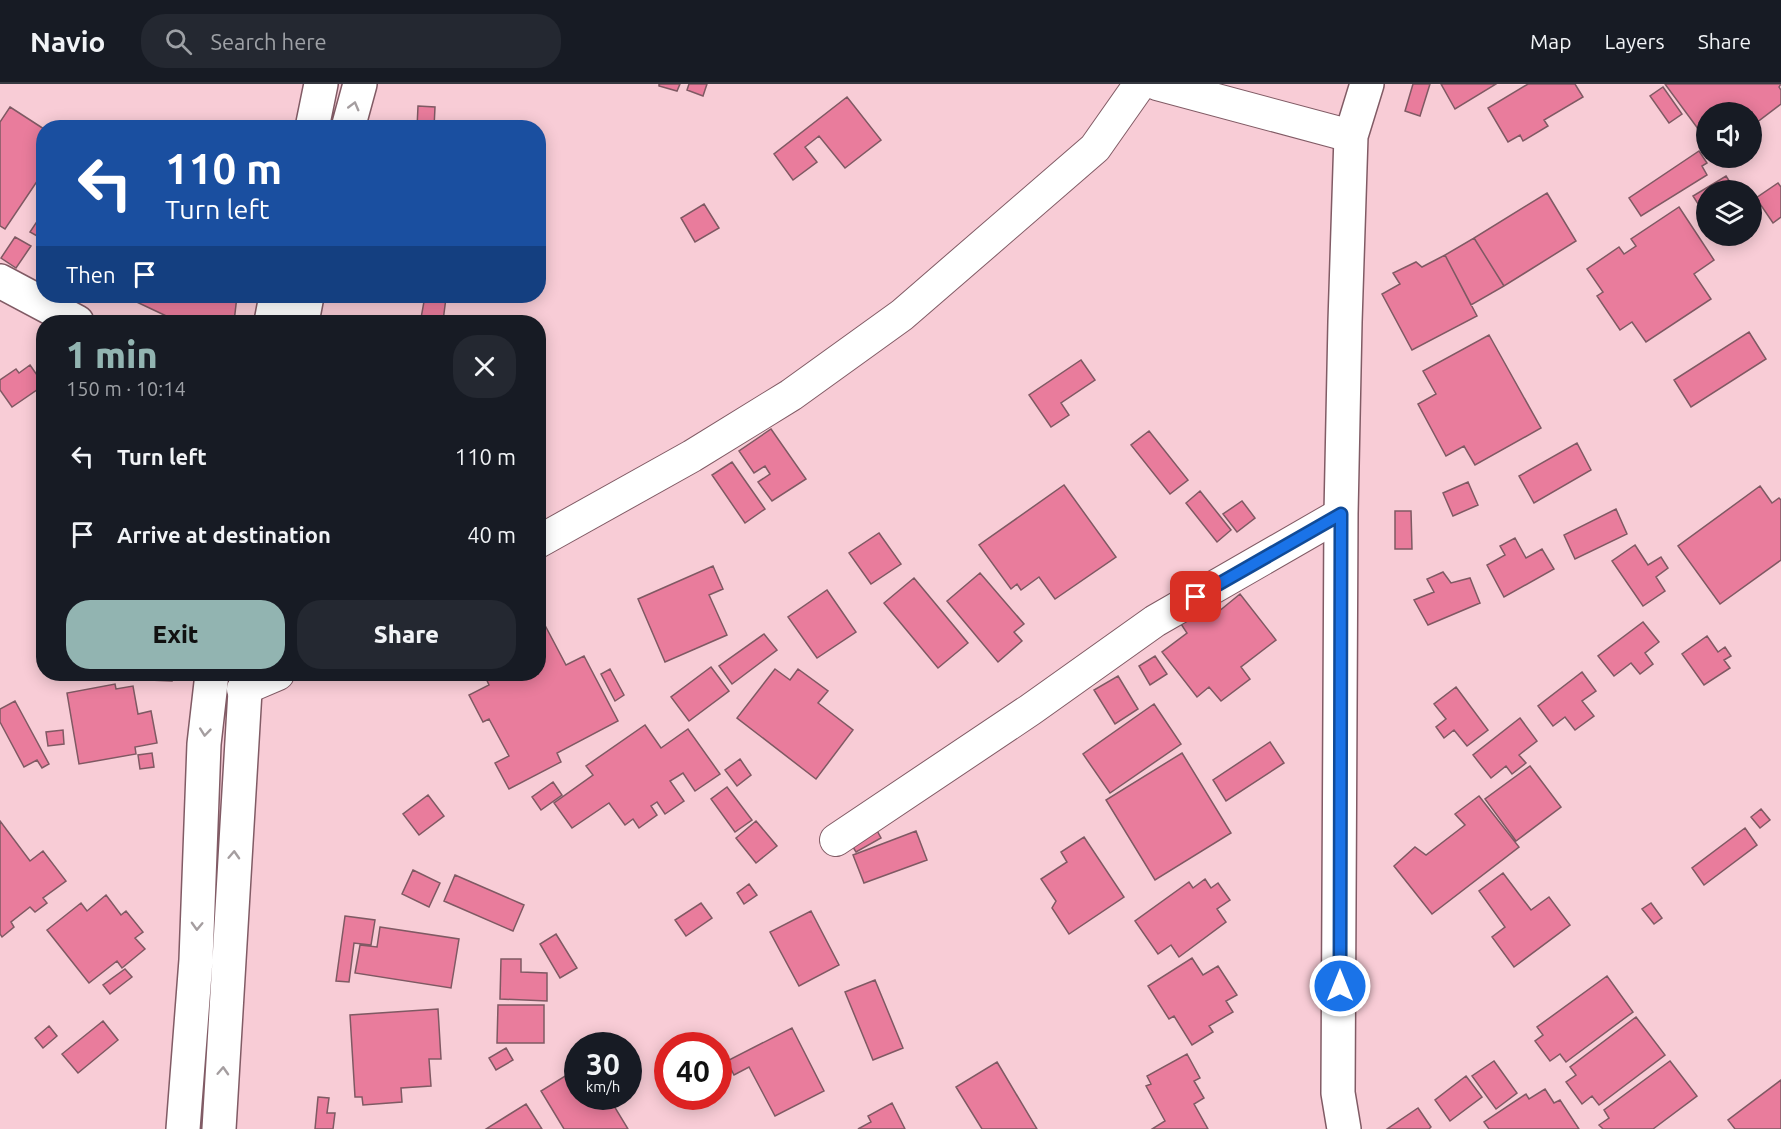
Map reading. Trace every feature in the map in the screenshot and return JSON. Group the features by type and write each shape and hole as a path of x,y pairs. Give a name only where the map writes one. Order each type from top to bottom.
{"street":[{"path":"314,120 321,84"},
{"path":"350,120 360,84"},
{"path":"546,538 692,456 791,395 902,315 1095,148 1140,84"},
{"path":"1157,84 1351,136"},
{"path":"1344,1129 1338,1093 1341,514 1351,136 1367,84"},
{"path":"0,281 36,300"},
{"path":"41,303 64,315"},
{"path":"836,840 1030,710 1155,621 1341,514"},
{"path":"183,1129 196,960 204,744 211,681"},
{"path":"219,1129 244,681"}],"building":[{"path":"659,84 680,84 677,91 659,86"},
{"path":"689,84 707,84 703,96 687,90"},
{"path":"1413,84 1430,84 1420,116 1405,111"},
{"path":"1441,84 1496,84 1455,109"},
{"path":"1528,84 1575,84 1583,97 1544,120 1548,126 1523,141 1520,135 1508,142 1488,108"},
{"path":"1665,84 1781,84 1779,87 1781,104 1762,118 1762,102 1696,102 1696,126"},
{"path":"1663,87 1682,114 1669,123 1650,96"},
{"path":"847,97 881,140 845,168 819,136 805,147 817,162 793,180 774,154"},
{"path":"418,106 435,107 434,120 417,120"},
{"path":"10,107 36,124 36,183 5,229 0,226 0,122"},
{"path":"1696,153 1696,168 1703,168 1707,175 1641,216 1629,198"},
{"path":"1778,183 1781,187 1781,217 1773,223 1762,207 1762,194"},
{"path":"1547,193 1576,241 1504,286 1474,238"},
{"path":"704,204 719,228 695,242 681,218"},
{"path":"1679,207 1696,233 1696,246 1705,246 1714,260 1694,274 1711,299 1646,342 1632,322 1620,330 1597,296 1603,292 1587,269 1619,247 1624,254 1636,246 1631,239"},
{"path":"36,223 36,235 30,232"},
{"path":"15,237 31,246 16,268 1,258"},
{"path":"1474,238 1504,286 1471,305 1445,255"},
{"path":"1445,255 1477,316 1412,350 1382,294 1400,284 1393,273 1416,262 1422,267"},
{"path":"139,303 236,303 235,315 164,315"},
{"path":"424,303 445,303 444,315 422,315"},
{"path":"1749,332 1766,359 1691,407 1674,380"},
{"path":"1489,335 1541,428 1475,465 1464,446 1446,456 1418,404 1436,394 1423,371"},
{"path":"1081,360 1095,380 1061,403 1069,415 1051,427 1029,395"},
{"path":"30,365 36,374 36,390 12,407 0,390 0,380 16,369 19,373"},
{"path":"771,429 806,479 772,501 758,482 770,474 765,466 754,473 739,451"},
{"path":"1149,431 1188,480 1170,494 1131,445"},
{"path":"1577,443 1591,470 1534,503 1519,476"},
{"path":"732,462 765,509 745,523 712,475"},
{"path":"1468,482 1478,505 1453,516 1443,493"},
{"path":"1064,485 1116,557 1055,599 1039,577 1021,590 1017,584 1011,589 979,545"},
{"path":"1760,486 1772,503 1779,498 1781,500 1781,560 1720,604 1678,546"},
{"path":"1200,491 1231,530 1217,542 1186,503"},
{"path":"1242,501 1255,518 1237,532 1223,514"},
{"path":"1616,509 1627,534 1575,559 1564,535"},
{"path":"1395,511 1411,511 1412,549 1395,549"},
{"path":"879,533 901,564 871,584 849,553"},
{"path":"1515,538 1526,558 1542,549 1554,569 1504,597 1487,565 1505,555 1500,546"},
{"path":"1635,545 1648,565 1661,557 1668,568 1656,577 1665,591 1643,606 1612,561"},
{"path":"713,566 723,589 709,595 727,635 665,662 638,599"},
{"path":"1443,572 1451,583 1470,578 1480,603 1428,625 1414,600 1434,592 1427,579"},
{"path":"980,573 1024,624 1014,632 1022,641 998,662 947,601"},
{"path":"914,578 968,643 938,668 884,603"},
{"path":"827,590 856,632 817,658 788,617"},
{"path":"1240,594 1276,640 1241,667 1250,679 1221,701 1209,687 1197,697 1162,652 1187,633 1181,624 1210,602 1218,612"},
{"path":"1643,622 1659,642 1645,653 1653,664 1640,674 1631,663 1614,676 1598,656"},
{"path":"546,627 566,665 584,656 618,721 557,753 561,762 509,789 495,763 509,756 489,719 483,722 469,695 489,685 487,681 546,681"},
{"path":"764,634 777,650 732,684 719,666"},
{"path":"1707,636 1718,652 1725,647 1731,656 1724,660 1730,668 1704,685 1682,654"},
{"path":"1155,656 1167,674 1150,685 1139,666"},
{"path":"711,667 729,691 689,721 671,697"},
{"path":"610,669 624,695 615,701 601,674"},
{"path":"775,669 790,680 798,669 828,691 818,703 853,730 816,779 737,718"},
{"path":"1582,672 1596,691 1582,701 1594,716 1575,730 1565,717 1553,726 1538,706"},
{"path":"1118,676 1138,709 1115,724 1094,690"},
{"path":"115,684 116,689 133,686 138,714 151,711 157,743 135,747 136,754 79,764 67,693"},
{"path":"1456,687 1488,730 1467,746 1454,730 1444,738 1436,727 1446,719 1434,704"},
{"path":"15,701 49,764 42,768 37,760 24,767 0,722 0,709"},
{"path":"1154,704 1181,744 1110,793 1083,754"},
{"path":"1520,718 1537,741 1519,755 1526,763 1512,774 1506,766 1491,778 1473,755"},
{"path":"645,725 661,748 688,729 720,774 695,791 683,773 670,781 684,801 665,814 657,802 651,806 657,815 639,828 633,819 625,825 609,803 572,828 554,803 593,775 586,766"},
{"path":"63,730 64,744 48,746 46,732"},
{"path":"1270,742 1284,763 1226,801 1213,780"},
{"path":"152,753 154,767 140,769 138,755"},
{"path":"1182,753 1231,833 1155,880 1106,800"},
{"path":"740,759 751,775 737,786 725,770"},
{"path":"1530,766 1561,807 1516,841 1485,799"},
{"path":"553,782 562,795 541,810 532,797"},
{"path":"727,787 752,820 735,832 711,799"},
{"path":"428,795 444,816 419,835 403,814"},
{"path":"1479,796 1519,847 1432,914 1394,866 1415,847 1426,855 1465,825 1455,814"},
{"path":"1761,809 1770,820 1760,828 1751,817"},
{"path":"0,821 30,861 43,851 66,881 43,898 47,903 35,912 30,907 11,922 14,927 2,937 0,934"},
{"path":"756,821 777,846 756,863 736,838"},
{"path":"874,825 881,838 856,852 848,839"},
{"path":"1745,828 1757,845 1704,885 1692,868"},
{"path":"916,831 927,860 864,883 853,855"},
{"path":"1084,837 1124,897 1069,934 1052,908 1056,901 1041,879 1067,862 1061,852"},
{"path":"413,870 440,883 429,907 402,894"},
{"path":"1503,873 1531,910 1549,897 1570,925 1514,967 1492,937 1505,927 1479,891"},
{"path":"455,875 524,905 513,931 444,901"},
{"path":"1205,879 1211,888 1218,883 1230,900 1217,909 1226,922 1179,957 1171,945 1158,954 1135,921 1189,882 1193,888"},
{"path":"749,884 757,895 744,904 737,893"},
{"path":"106,895 121,915 126,911 143,932 135,938 145,949 122,968 117,961 89,983 47,930 81,903 87,911"},
{"path":"701,903 712,918 686,936 675,920"},
{"path":"1651,903 1662,918 1654,924 1642,909"},
{"path":"811,911 839,965 799,986 770,932"},
{"path":"345,916 375,920 371,945 354,943 349,982 336,981"},
{"path":"380,927 459,939 451,988 355,973 360,945 377,947"},
{"path":"556,934 577,968 560,978 540,944"},
{"path":"1192,958 1203,975 1218,966 1237,995 1226,1001 1233,1012 1209,1026 1213,1032 1192,1045 1174,1016 1169,1019 1148,986"},
{"path":"501,959 521,959 521,972 547,973 547,1001 500,999"},
{"path":"125,969 132,977 110,994 103,985"},
{"path":"1607,976 1633,1012 1566,1062 1560,1054 1550,1061 1535,1041 1543,1035 1537,1027"},
{"path":"875,980 903,1048 873,1060 845,992"},
{"path":"498,1005 544,1005 544,1043 497,1043"},
{"path":"438,1009 441,1059 429,1059 431,1086 401,1088 402,1102 363,1105 362,1097 355,1097 350,1015"},
{"path":"1636,1017 1665,1055 1599,1105 1592,1096 1582,1104 1566,1082 1576,1075 1570,1067"},
{"path":"103,1021 118,1040 78,1073 62,1054"},
{"path":"49,1026 57,1036 43,1048 35,1038"},
{"path":"792,1028 824,1091 775,1116 749,1067 734,1075 732,1058"},
{"path":"506,1048 513,1060 496,1070 489,1058"},
{"path":"1187,1054 1200,1078 1194,1081 1204,1098 1194,1104 1208,1129 1152,1129 1165,1121 1146,1086 1151,1084 1147,1076"},
{"path":"1494,1061 1517,1093 1496,1109 1472,1076"},
{"path":"1670,1061 1697,1096 1653,1129 1603,1129 1599,1125 1609,1118 1604,1110"},
{"path":"997,1062 1037,1129 982,1129 956,1087"},
{"path":"1466,1076 1482,1097 1450,1121 1435,1100"},
{"path":"564,1077 564,1110 616,1110 628,1129 564,1129 541,1091"},
{"path":"1781,1080 1781,1129 1735,1129 1728,1120"},
{"path":"1545,1089 1554,1103 1560,1100 1579,1129 1489,1129 1484,1122 1526,1094 1529,1099"},
{"path":"318,1097 329,1098 327,1113 335,1113 333,1129 315,1129"},
{"path":"892,1103 905,1129 858,1129 871,1122 868,1116"},
{"path":"526,1104 542,1129 486,1129"},
{"path":"1418,1108 1431,1127 1429,1129 1387,1129"}],"route":[{"path":"1196,597 1341,514 1340,986"}]}
